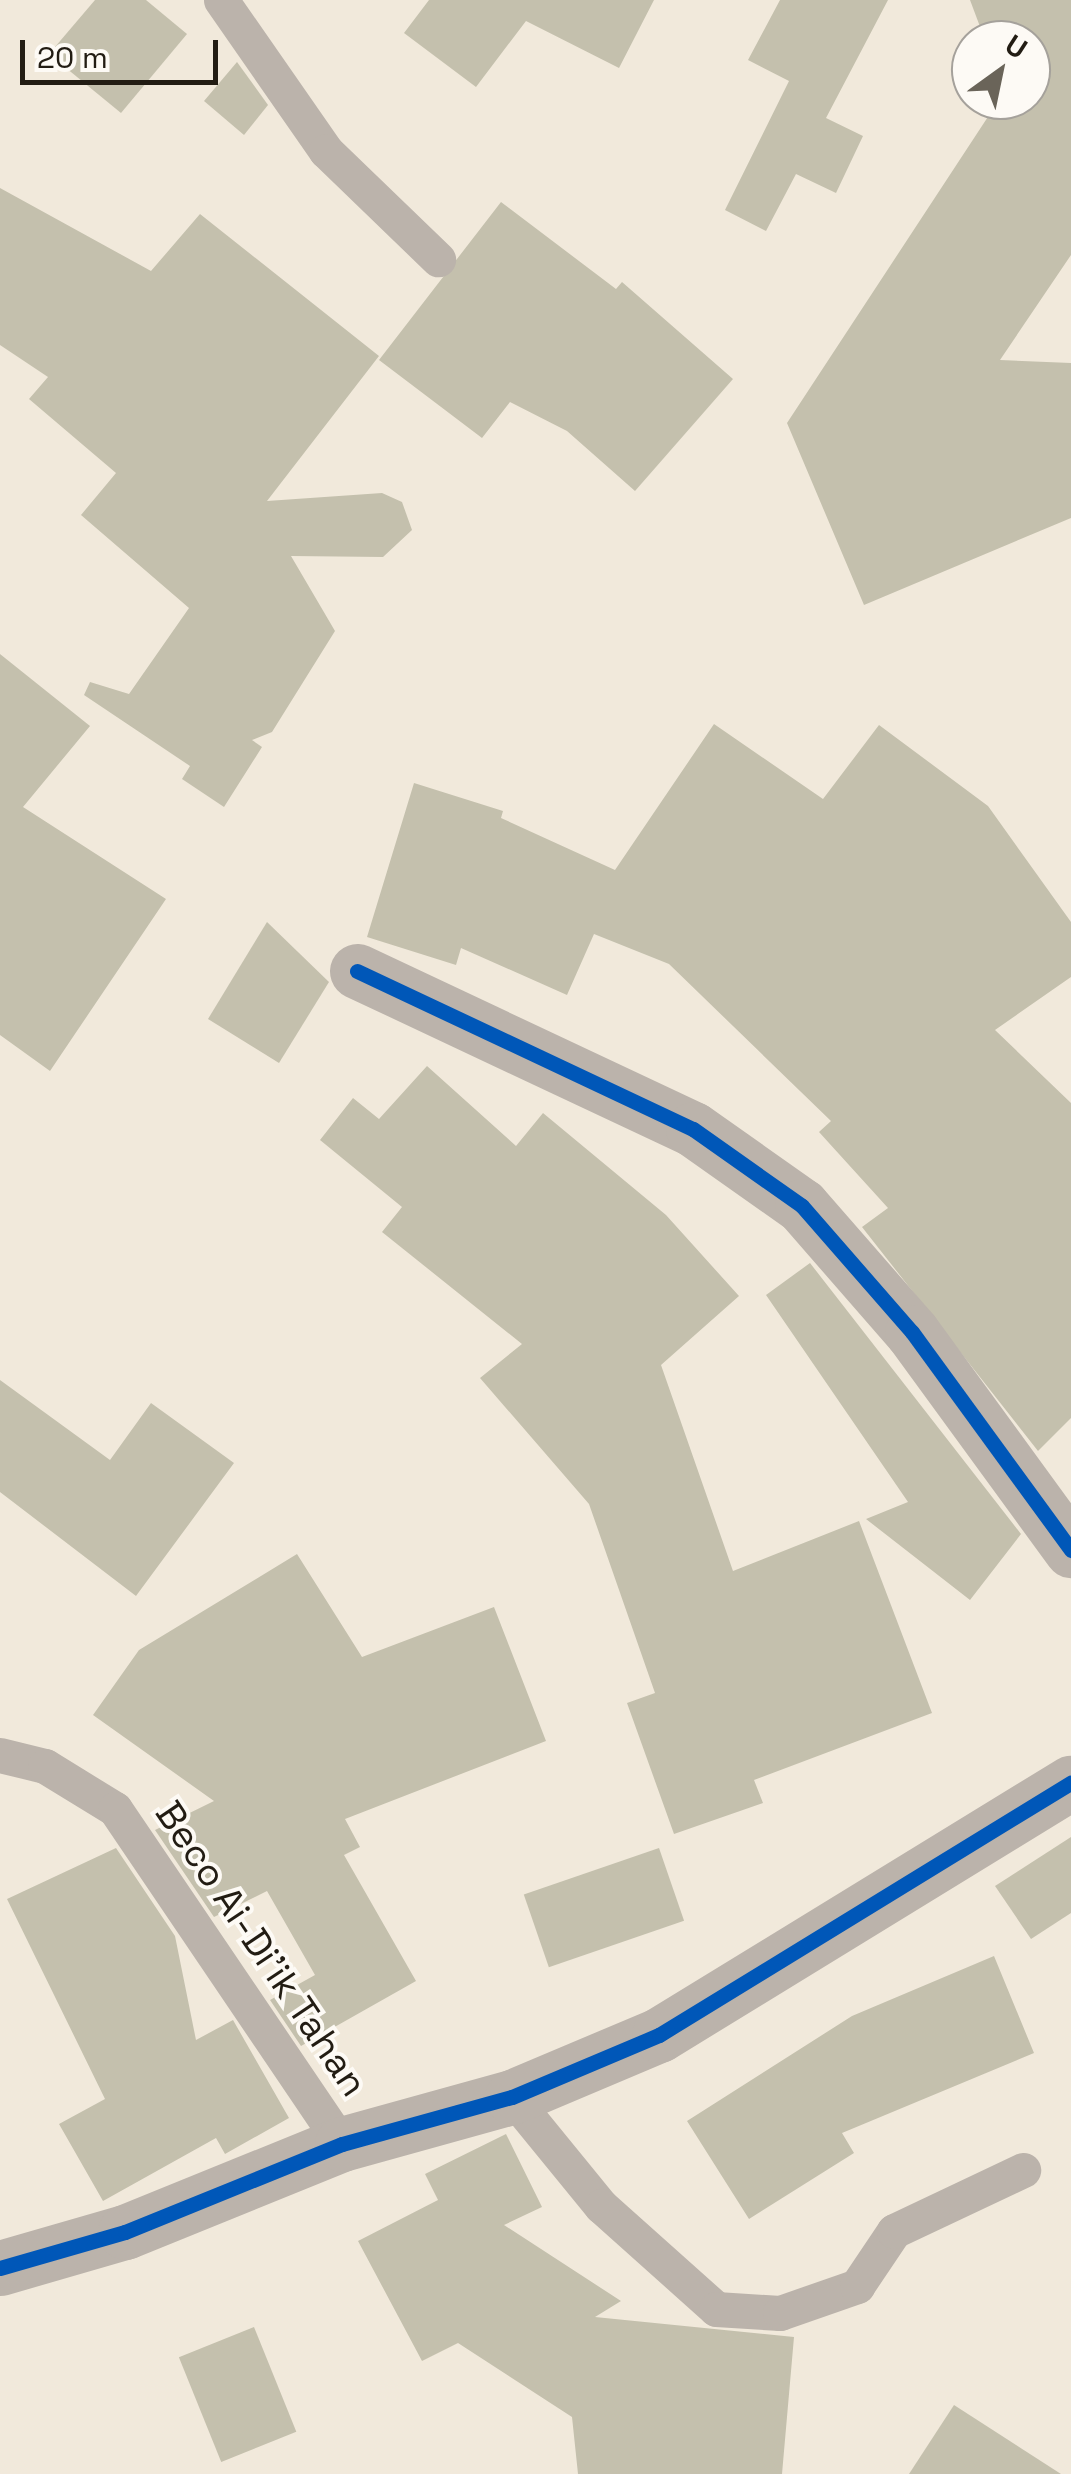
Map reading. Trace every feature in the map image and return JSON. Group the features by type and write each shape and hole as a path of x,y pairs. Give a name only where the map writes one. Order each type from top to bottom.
{"street":[{"path":"357,971 693,1129 802,1206 912,1332 1071,1550"},
{"path":"0,2268 125,2232 342,2144 512,2097 659,2035 1071,1782"}],"lane":[{"path":"221,0 326,151 438,259"},
{"name":"Beco Ai-Di’ik Tahan","path":"0,1755 46,1766 115,1809 342,2144"},
{"path":"512,2097 602,2206 716,2309 780,2313 857,2286 894,2231 1023,2170"}],"building":[{"path":"95,0 146,0 187,34 121,113 49,54"},
{"path":"429,0 654,0 619,68 526,21 476,87 404,33"},
{"path":"780,0 888,0 826,118 863,136 836,193 796,174 766,231 725,210 789,81 748,60"},
{"path":"970,0 1071,0 1071,255 1000,360 1071,363 1071,518 864,605 787,423 986,120 1051,120 1051,20 978,20"},
{"path":"237,62 268,105 244,135 204,101"},
{"path":"0,188 151,271 200,214 379,356 267,501 382,493 402,502 412,530 383,557 291,556 335,631 272,732 252,740 262,747 224,807 182,779 190,766 84,695 90,682 129,694 189,608 81,515 116,473 29,399 48,377 0,345"},
{"path":"501,202 616,289 622,282 733,379 635,491 567,431 510,402 482,438 379,360"},
{"path":"0,654 90,726 23,807 166,899 50,1071 0,1035"},
{"path":"714,724 823,799 879,725 988,806 1071,922 1071,977 995,1030 1071,1103 1071,1418 1038,1451 862,1227 888,1208 819,1132 831,1121 669,964 594,934 567,995 461,948 456,965 367,937 414,783 503,811 501,818 615,870"},
{"path":"267,922 329,982 279,1063 208,1019"},
{"path":"427,1066 516,1146 543,1113 666,1215 739,1296 661,1365 733,1571 859,1521 932,1713 754,1780 763,1803 674,1834 627,1703 655,1693 589,1504 480,1378 522,1344 382,1232 402,1207 320,1140 353,1098 379,1119"},
{"path":"810,1263 1021,1534 970,1600 866,1519 908,1502 766,1295"},
{"path":"0,1380 110,1460 151,1403 234,1463 136,1596 0,1492"},
{"path":"297,1554 362,1657 494,1607 546,1741 345,1819 360,1847 344,1855 416,1981 301,2046 270,2000 315,1975 267,1891 214,1917 155,1830 214,1801 93,1715 139,1650"},
{"path":"1071,1837 1071,1913 1031,1939 995,1886"},
{"path":"116,1848 175,1936 196,2040 233,2020 289,2118 225,2154 216,2138 103,2201 59,2124 105,2099 7,1899"},
{"path":"659,1848 684,1921 549,1967 524,1895"},
{"path":"994,1956 1034,2053 842,2133 854,2153 749,2219 687,2121 852,2016"},
{"path":"506,2134 542,2207 504,2225 621,2301 595,2317 794,2337 782,2474 578,2474 572,2417 458,2343 422,2361 358,2241 438,2200 425,2174"},
{"path":"254,2327 296,2432 221,2462 179,2357"},
{"path":"954,2405 1061,2474 909,2474"}],"cycle path":[{"path":"357,971 693,1129 802,1206 912,1332 1071,1550"},
{"path":"0,2268 125,2232 342,2144 512,2097 659,2035 1071,1783"}]}
